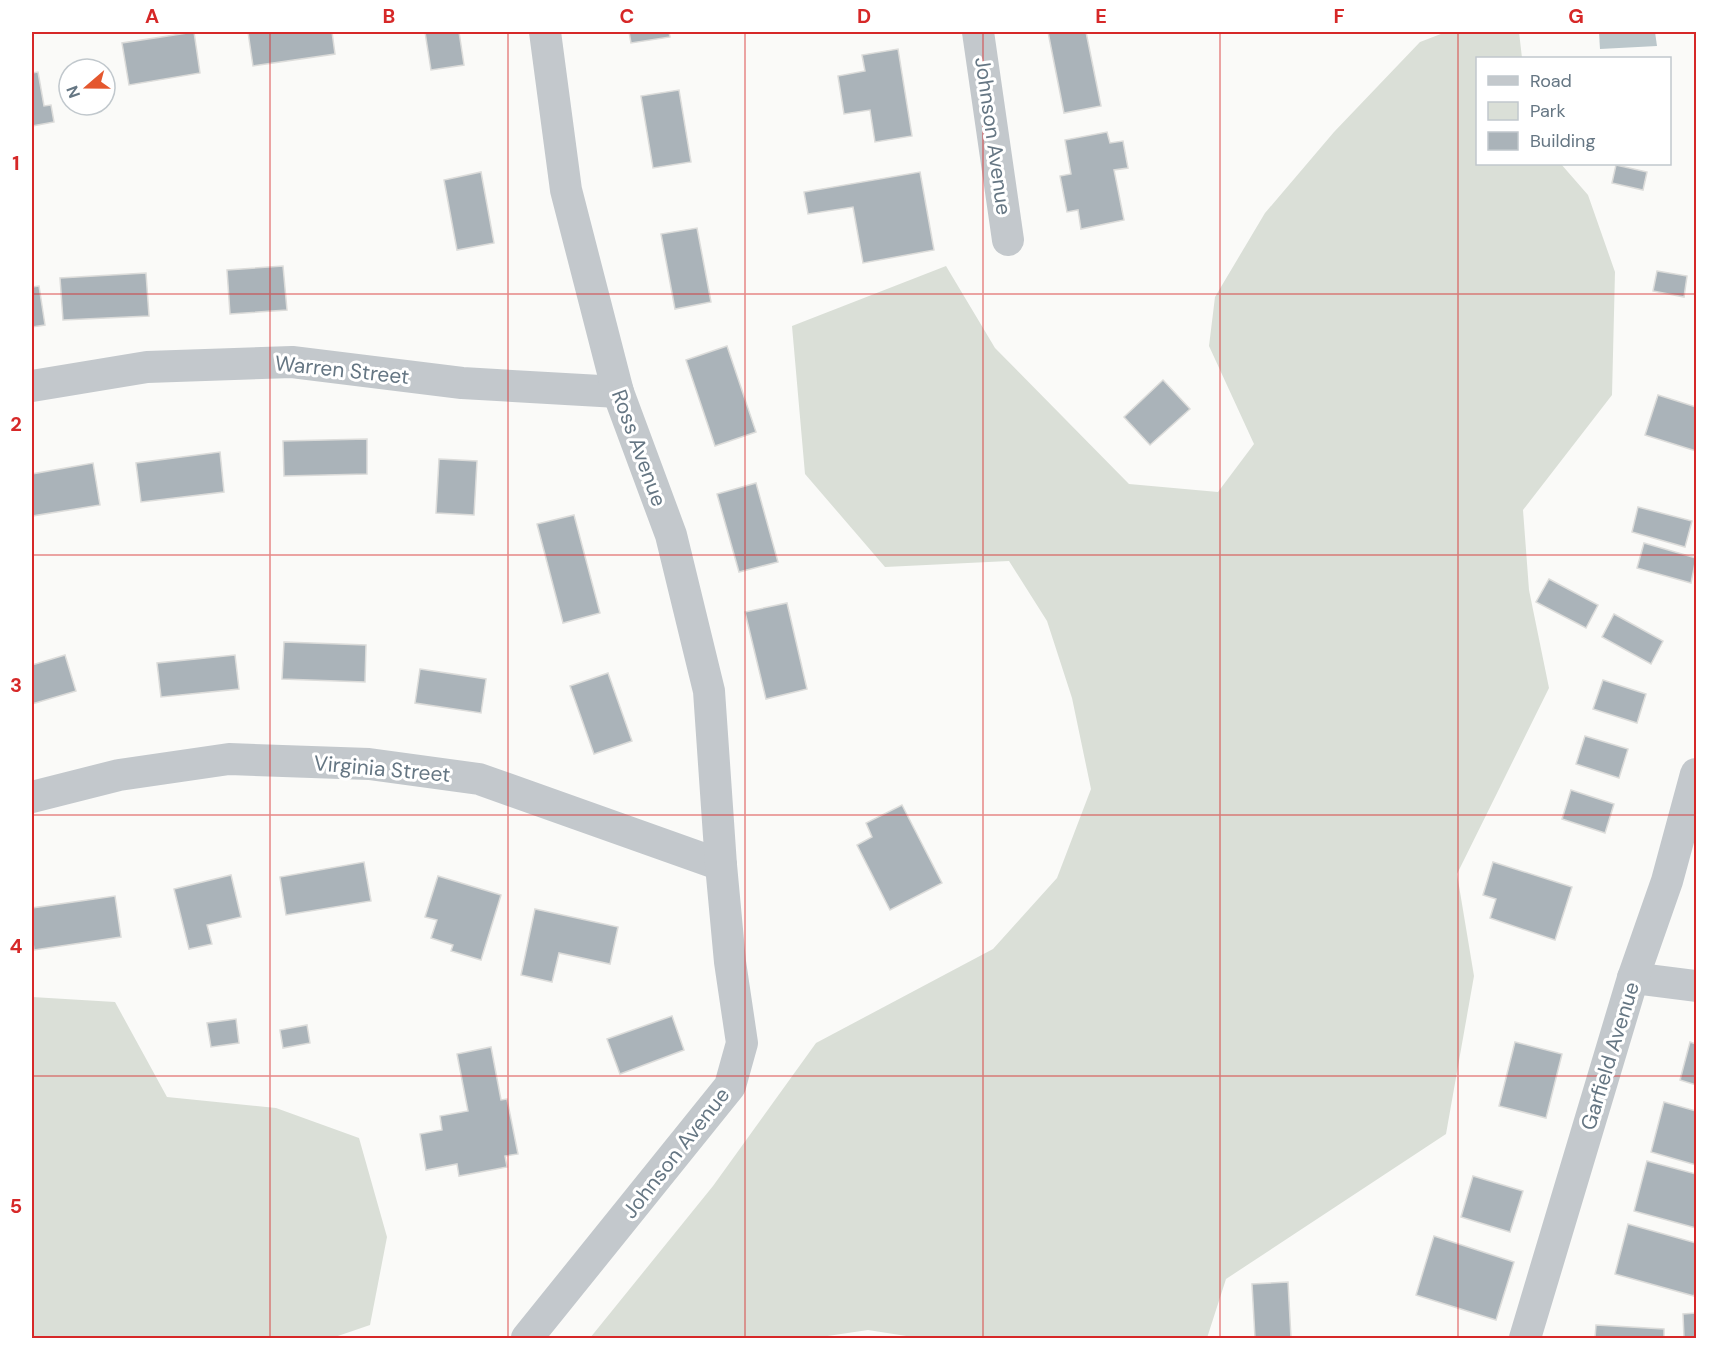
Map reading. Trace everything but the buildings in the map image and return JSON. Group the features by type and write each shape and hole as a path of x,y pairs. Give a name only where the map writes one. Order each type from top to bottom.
{"street":[{"name":"Ross Avenue","path":"545,32 566,190 618,392 671,535 709,691 721,865"},
{"name":"Johnson Avenue","path":"978,32 1008,240"},
{"name":"Warren Street","path":"32,386 147,367 292,362 462,383 618,392"},
{"name":"Virginia Street","path":"32,797 119,775 229,759 369,764 479,779 721,865"},
{"name":"Garfield Avenue","path":"1525,1338 1633,978 1667,881 1696,774"},
{"name":"Johnson Avenue","path":"527,1338 730,1086 742,1042 730,962 721,865"},
{"path":"1633,978 1696,986"}],"green space":[{"path":"1446,32 1519,32 1522,57 1476,57 1476,165 1562,165 1588,195 1615,272 1612,395 1523,510 1529,590 1549,688 1457,874 1474,976 1446,1134 1226,1279 1207,1338 919,1338 868,1330 814,1338 590,1338 713,1186 816,1043 993,949 1057,878 1091,789 1072,698 1047,621 1009,561 885,567 805,474 792,326 946,266 995,348 1129,484 1218,492 1254,444 1209,346 1215,297 1265,213 1334,132 1420,42"},
{"path":"32,997 115,1002 167,1097 276,1108 359,1138 387,1237 370,1325 332,1338 32,1338"}],"shaded area":[{"path":"1599,32 1655,32 1657,46 1600,49"}]}
